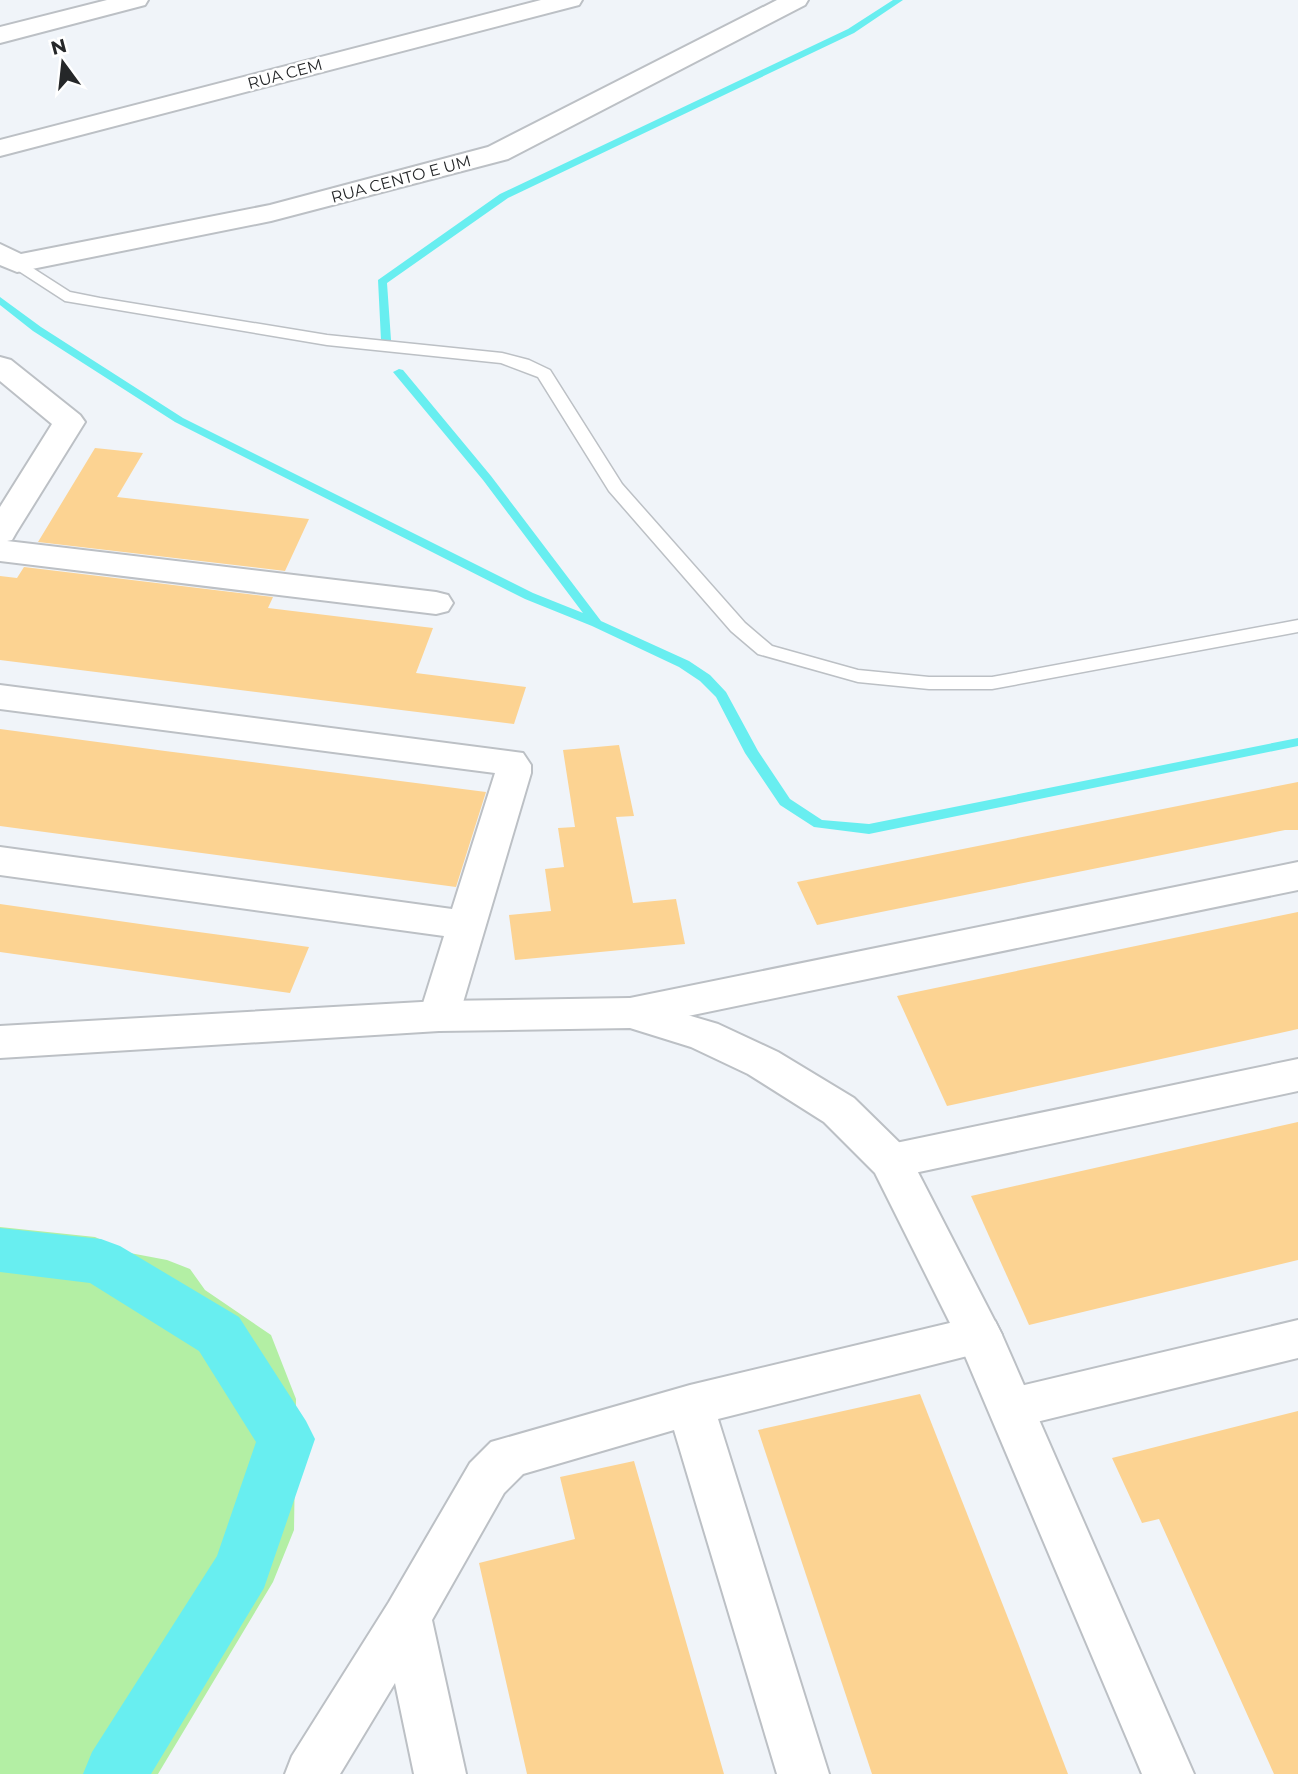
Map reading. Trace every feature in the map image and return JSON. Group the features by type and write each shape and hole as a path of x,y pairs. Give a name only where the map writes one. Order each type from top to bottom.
{"street":[{"path":"0,35 136,0"},
{"name":"RUA CEM","path":"0,148 570,0"},
{"path":"734,0 759,19"},
{"name":"RUA CENTO E UM","path":"8,258 271,213 444,169 498,152 796,0"},
{"path":"0,366 69,422 0,533"},
{"path":"0,551 436,603"},
{"path":"0,697 510,762 513,765 513,773 439,1016"},
{"path":"0,861 467,925"},
{"path":"0,1042 439,1016 629,1013 1298,876"},
{"path":"629,1013 704,1035 763,1063 839,1110 891,1161 979,1335 1012,1408 1168,1774"},
{"path":"891,1161 1298,1075"},
{"path":"311,1774 407,1618 487,1478 508,1457 690,1405 979,1335"},
{"path":"1012,1408 1298,1339"},
{"path":"690,1405 803,1774"},
{"path":"407,1618 440,1774"}],"lane":[{"path":"8,258 65,296 327,340 502,358 544,374 615,486 738,627 765,650 858,676 929,683 992,683 1298,626"}],"green space":[{"path":"0,1227 95,1237 130,1253 167,1260 190,1269 205,1290 271,1335 296,1399 294,1530 273,1582 158,1774 0,1774"}],"building":[{"path":"95,448 143,453 117,497 309,519 285,571 38,542"},
{"path":"24,567 273,597 268,608 433,628 416,673 526,687 514,724 0,660 0,576 17,578"},
{"path":"0,729 486,792 456,887 0,826"},
{"path":"619,745 634,816 616,817 633,903 676,899 685,944 515,960 509,915 551,911 545,869 564,867 558,828 575,827 563,750"},
{"path":"1298,782 1298,830 1285,830 817,925 797,882"},
{"path":"0,904 309,947 290,993 0,952"},
{"path":"1298,912 1298,1029 947,1106 897,996"},
{"path":"1298,1122 1298,1260 1029,1325 971,1196"},
{"path":"920,1394 1068,1774 872,1774 758,1430"},
{"path":"1298,1411 1298,1774 1274,1774 1159,1519 1142,1523 1112,1458"},
{"path":"634,1461 724,1774 527,1774 479,1563 575,1539 560,1477"}],"waterway":[{"path":"386,340 382,282 504,196 851,31 899,0"},
{"path":"0,300 37,329 179,420 529,596 596,623 684,664 705,678 721,695 752,753 785,802 819,824 869,829 1298,742"},
{"path":"399,372 487,478 596,622"},
{"path":"0,1250 101,1262 219,1334 286,1439 243,1568 115,1774"}]}
